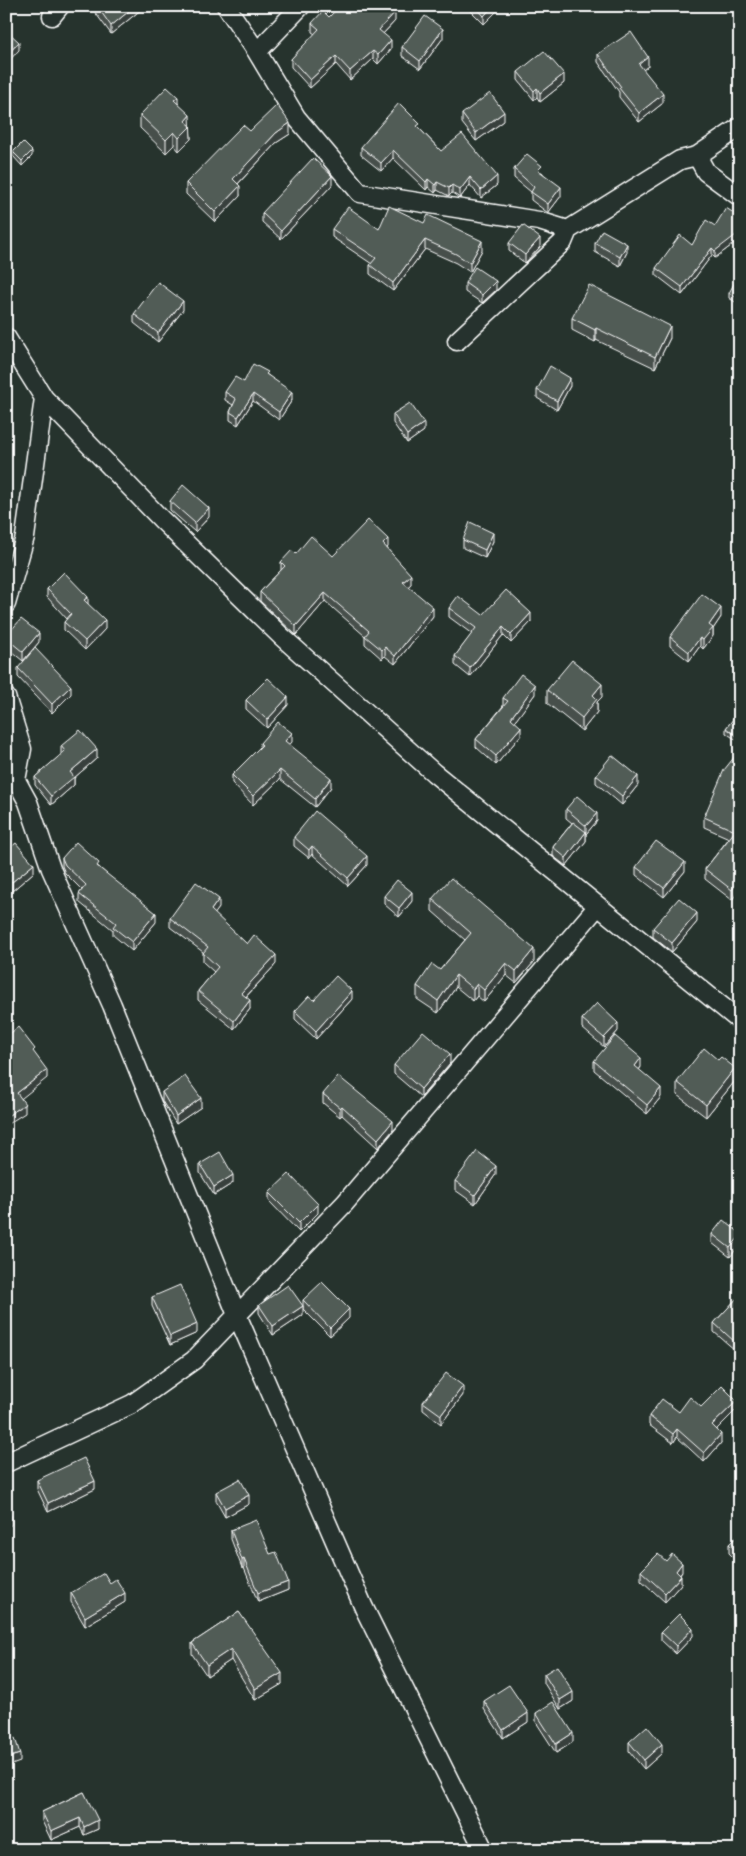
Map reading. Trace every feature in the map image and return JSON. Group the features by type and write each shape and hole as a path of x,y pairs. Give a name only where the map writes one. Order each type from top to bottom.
{"street":[{"path":"226,6 257,52 296,117 360,193 539,221 568,230"},
{"path":"257,52 301,6"},
{"path":"457,341 563,242 568,230 680,160 697,156 740,127"},
{"path":"697,156 706,172 740,197"},
{"path":"6,337 44,398 161,519 281,636 434,773 740,1021"},
{"path":"6,604 25,537 44,398"},
{"path":"6,697 22,750 16,780 28,802 51,869 112,1005 237,1316 364,1608 484,1850"},
{"path":"6,1463 132,1404 194,1360 344,1203 597,907"}],"building":[{"path":"97,6 135,6 111,26"},
{"path":"340,6 389,6 395,12 379,30 391,40 378,55 373,51 350,71 336,56 310,80 291,59 319,29 312,23 323,11 329,17"},
{"path":"475,6 493,6 484,16"},
{"path":"425,16 443,29 420,61 402,47"},
{"path":"6,30 19,42 6,56"},
{"path":"631,32 648,57 639,64 663,94 639,113 619,88 621,87 598,54"},
{"path":"544,51 564,74 540,93 537,88 534,91 518,72"},
{"path":"167,87 178,97 174,100 190,115 185,121 191,126 179,138 174,132 166,140 140,115"},
{"path":"490,93 504,112 476,133 462,114"},
{"path":"399,103 420,124 417,126 441,151 462,134 497,176 481,190 470,177 460,190 452,185 449,188 437,182 435,185 428,179 426,182 393,150 381,163 361,147"},
{"path":"277,105 290,123 276,133 233,179 240,186 215,212 186,183 243,125 250,131"},
{"path":"23,142 32,151 22,161 13,152"},
{"path":"527,154 542,166 538,170 561,187 548,204 531,192 534,187 514,169"},
{"path":"313,158 332,176 281,231 262,213"},
{"path":"389,206 424,223 428,215 482,241 470,263 456,254 425,240 393,283 370,265 376,258 332,229 348,207 379,229"},
{"path":"726,208 740,217 740,228 736,235 715,251 712,248 682,287 656,268 680,235 692,245 706,220 715,226"},
{"path":"523,225 540,238 525,255 509,243"},
{"path":"602,230 627,244 620,257 595,243"},
{"path":"475,267 496,281 482,295 465,283"},
{"path":"736,280 740,282 740,300 729,293"},
{"path":"158,282 183,301 158,333 134,314"},
{"path":"589,285 670,326 655,357 572,318"},
{"path":"253,364 268,372 266,374 292,392 279,412 253,394 238,417 230,412 236,399 225,392 235,377 244,382"},
{"path":"550,366 570,378 557,401 537,390"},
{"path":"410,403 424,423 407,435 393,414"},
{"path":"183,485 209,508 195,523 170,501"},
{"path":"6,511 11,515 6,519"},
{"path":"368,520 388,539 383,544 411,575 403,582 433,607 395,656 385,647 382,650 365,636 369,631 325,593 296,626 260,592 285,566 281,562 292,550 296,554 311,536 333,556"},
{"path":"470,522 493,533 485,550 463,540"},
{"path":"64,572 88,597 84,600 105,620 85,641 64,622 71,614 47,589"},
{"path":"506,590 531,613 511,635 503,627 470,668 455,656 476,628 449,608 458,596 483,615"},
{"path":"702,594 721,608 709,625 713,628 703,640 700,638 689,652 670,637"},
{"path":"21,619 39,633 23,652 6,638"},
{"path":"35,648 71,686 52,704 18,668"},
{"path":"572,660 602,684 593,695 597,699 582,718 547,690"},
{"path":"521,674 535,685 511,718 521,727 496,756 476,739 508,701 503,698"},
{"path":"268,678 288,697 267,720 246,700"},
{"path":"740,711 740,734 738,737 726,728"},
{"path":"278,722 292,733 285,741 331,778 315,799 280,770 253,796 232,775 262,745 260,743"},
{"path":"80,730 97,749 70,772 74,777 51,796 35,777 65,751 61,746"},
{"path":"740,750 740,886 737,883 732,890 705,869 735,831 704,817 724,770"},
{"path":"612,755 638,776 622,796 596,775"},
{"path":"577,796 597,813 586,826 566,809"},
{"path":"315,811 367,856 348,878 312,846 309,850 294,837"},
{"path":"573,822 586,832 566,858 553,847"},
{"path":"656,841 685,862 664,888 636,867"},
{"path":"76,842 99,863 97,866 156,913 132,942 113,927 116,923 79,894 86,885 65,865 62,858"},
{"path":"16,843 34,864 12,882 6,875 6,851"},
{"path":"451,878 534,949 516,971 506,963 484,990 477,984 473,989 456,975 438,1001 417,986 432,964 440,970 471,933 432,899"},
{"path":"397,880 412,892 399,908 384,896"},
{"path":"196,882 219,899 211,910 247,944 254,935 276,955 241,993 250,1000 234,1021 198,991 218,967 203,953 208,947 170,918"},
{"path":"679,898 697,913 672,943 653,928"},
{"path":"336,976 352,991 316,1031 295,1011 309,996 314,1000"},
{"path":"597,1003 618,1023 604,1038 582,1019"},
{"path":"18,1027 35,1049 33,1051 47,1070 17,1093 25,1104 6,1117 6,1037"},
{"path":"423,1031 450,1054 421,1089 394,1065"},
{"path":"615,1036 641,1058 635,1066 661,1088 647,1105 594,1061"},
{"path":"704,1048 718,1060 721,1057 735,1068 706,1105 677,1082"},
{"path":"185,1076 201,1098 176,1116 162,1092"},
{"path":"338,1076 393,1121 378,1139 342,1106 340,1108 323,1094"},
{"path":"477,1151 496,1166 475,1195 455,1181"},
{"path":"220,1152 233,1175 214,1187 200,1164"},
{"path":"289,1174 318,1204 299,1223 269,1193"},
{"path":"723,1220 740,1233 740,1236 730,1248 712,1234"},
{"path":"322,1282 349,1309 330,1328 303,1300"},
{"path":"180,1285 197,1324 170,1336 152,1297"},
{"path":"288,1285 303,1306 273,1326 259,1305"},
{"path":"740,1295 740,1336 735,1342 714,1323"},
{"path":"446,1373 463,1386 441,1415 423,1402"},
{"path":"722,1386 737,1401 712,1425 721,1434 704,1453 677,1429 673,1434 649,1416 662,1399 679,1412 690,1397 701,1407"},
{"path":"84,1458 95,1481 48,1503 37,1480"},
{"path":"240,1479 249,1495 225,1508 216,1492"},
{"path":"6,1506 11,1516 6,1518"},
{"path":"256,1520 270,1554 276,1552 288,1582 258,1593 244,1559 242,1560 231,1530"},
{"path":"740,1534 740,1553 739,1554 729,1544"},
{"path":"658,1554 666,1561 672,1554 682,1563 676,1571 681,1576 665,1593 641,1571"},
{"path":"104,1573 110,1583 116,1579 125,1593 85,1617 71,1593"},
{"path":"239,1612 282,1673 255,1689 231,1649 207,1665 192,1643"},
{"path":"679,1614 693,1628 676,1646 661,1632"},
{"path":"557,1666 573,1692 560,1700 544,1674"},
{"path":"509,1685 528,1713 503,1730 484,1701"},
{"path":"553,1702 573,1733 556,1744 536,1713"},
{"path":"647,1726 662,1744 644,1760 629,1742"},
{"path":"15,1738 20,1754 6,1758 6,1741"},
{"path":"84,1792 98,1820 84,1827 80,1818 51,1831 42,1812"}]}
